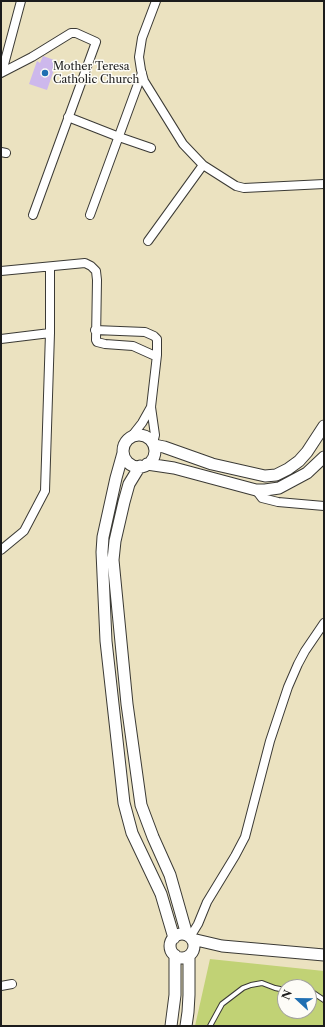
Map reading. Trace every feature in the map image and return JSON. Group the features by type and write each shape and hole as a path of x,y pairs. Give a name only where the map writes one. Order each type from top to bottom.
{"street":[{"path":"2,73 21,1"},
{"path":"156,1 142,38 139,57 142,73 144,81 183,144 203,165 236,186 244,188 324,184"},
{"path":"2,73 32,57 71,33 76,33 96,42 33,215"},
{"path":"90,215 142,73"},
{"path":"68,117 119,138 151,148"},
{"path":"148,241 203,165"},
{"path":"1,271 85,263 91,266 96,271 96,340 101,343 133,346 157,355"},
{"path":"1,550 24,531 45,490 50,334 50,267"},
{"path":"96,330 151,334 157,339 157,355 151,407 155,435 153,444 154,453 153,457 144,465 129,484 115,541 113,560 127,704 141,805 170,876 189,937 194,947 190,955 189,995 186,1026"},
{"path":"1,339 50,334"},
{"path":"151,407 142,423 124,444 103,537 102,552 107,649 124,804 132,833 160,894 174,938 171,947 175,955 175,995 170,1026"},
{"path":"131,437 143,435 153,444 164,446 212,464 265,476 276,475 299,461 308,452 324,426"},
{"path":"123,453 129,463 133,465 174,468 256,490 280,488 307,473 324,457"},
{"path":"256,490 262,498 278,502 324,506"},
{"path":"189,937 198,924 207,902 245,837 270,741 288,687 305,651 324,623"},
{"path":"174,938 180,934 222,946 324,955"},
{"path":"175,955 182,958 222,946"},
{"path":"1,986 12,984"}],"lane":[{"path":"210,1026 222,1004 243,988 262,983 277,988"}],"green space":[{"path":"210,959 324,971 324,1026 195,1026"}],"building":[{"name":"Mother Teresa Catholic Church","path":"43,56 57,61 47,90 29,84 37,61 40,63"}],"place":[{"name":"Mother Teresa Catholic Church","path":"45,73"}]}
